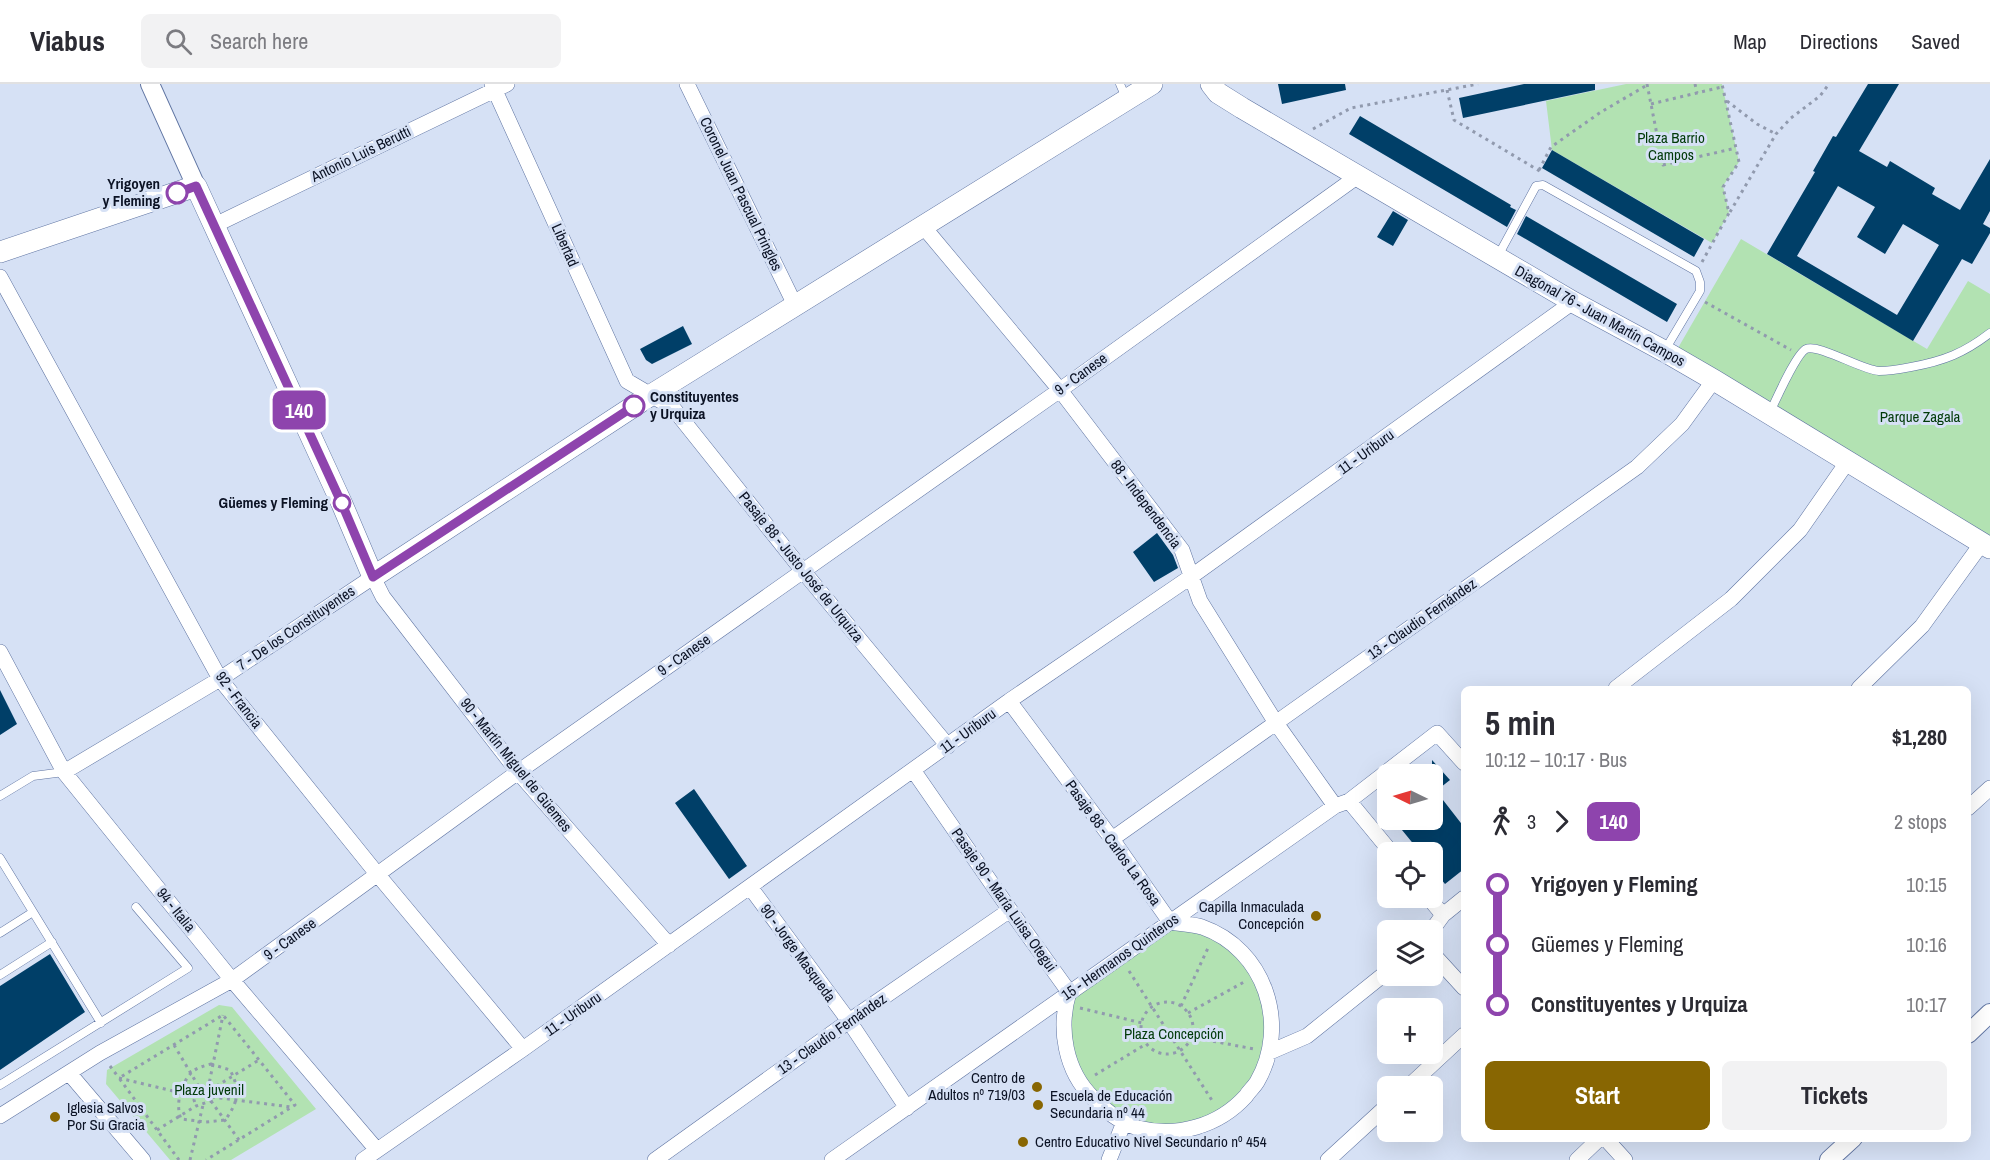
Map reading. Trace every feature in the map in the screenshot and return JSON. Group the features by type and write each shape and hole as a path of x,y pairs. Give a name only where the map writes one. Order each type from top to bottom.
{"main road":[{"path":"0,252 196,186 342,504 373,577 651,394 922,225 1124,92 1152,84"},
{"name":"Diagonal 76 - Juan Martín Campos","path":"1211,84 1218,93 1295,139 1573,302 1714,380 1986,545"}],"street":[{"path":"150,84 196,186"},
{"name":"Coronel Juan Pascual Pringles","path":"687,84 795,304"},
{"name":"Antonio Luis Berutti","path":"215,225 498,86"},
{"name":"Libertad","path":"498,86 627,381 651,394"},
{"name":"9 - Canese","path":"0,1116 100,1053 232,980 519,772 1060,390 1358,176"},
{"name":"88 - Independencia","path":"922,225 1060,390 1182,550 1200,601 1276,723 1342,803 1381,842"},
{"name":"92 - Francia","path":"0,277 220,679 378,875 523,1049"},
{"name":"11 - Uriburu","path":"363,1160 523,1049 913,770 1192,576 1573,302"},
{"name":"13 - Claudio Fernández","path":"1112,839 1637,467 1682,424 1714,380"},
{"name":"Pasaje 88 - Justo José de Urquiza","path":"651,394 673,408 803,571 948,746"},
{"path":"1619,686 1731,599 1800,530 1848,461"},
{"path":"1861,686 1922,626 1986,545"},
{"name":"7 - De los Constituyentes","path":"64,772 220,679 373,577"},
{"name":"90 - Martín Miguel de Güemes","path":"373,577 383,597 519,772 669,945"},
{"name":"94 - Italia","path":"0,652 64,772 232,980 377,1150"},
{"name":"Pasaje 88 - Carlos La Rosa","path":"1010,702 1112,839 1170,922 1202,927 1229,942 1251,963 1266,990 1273,1021 1270,1052 1257,1083 1234,1108 1205,1125 1172,1132 1138,1128 1124,1122"},
{"name":"15 - Hermanos Quinteros","path":"832,1160 1067,998 1120,956 1342,803 1437,733 1461,760"},
{"name":"Pasaje 90 - María Luisa Otegui","path":"913,770 1010,910 1067,998"},
{"path":"1971,805 1990,788"},
{"name":"90 - Jorge Masqueda","path":"750,887 849,1021 907,1108"},
{"path":"1439,920 1461,900"},
{"path":"1437,908 1443,915"},
{"name":"13 - Claudio Fernández","path":"655,1160 849,1021 1010,910"},
{"path":"1443,965 1461,985"},
{"path":"1270,1052 1308,1036 1377,980"},
{"path":"1067,998 1063,1025 1068,1059 1084,1089 1108,1113 1124,1122 1109,1160"},
{"path":"1971,1032 1989,1018"},
{"path":"1419,1076 1461,1038"},
{"path":"69,1073 144,1160"},
{"path":"1328,1160 1377,1115"},
{"path":"1577,1160 1596,1142"},
{"path":"1609,1142 1625,1160"},
{"path":"1829,1160 1849,1142"}],"lane":[{"path":"1497,258 1536,186 1543,185 1696,271 1700,291 1664,351"},
{"path":"1769,413 1800,355 1811,347 1864,368 1879,371 1953,357 1990,333"},
{"path":"0,796 33,776 64,772"},
{"path":"0,858 101,1023"},
{"path":"0,1085 188,968 136,907"},
{"path":"0,933 33,912"},
{"path":"0,975 52,942"}],"path":[{"path":"1295,139 1351,108 1478,84"},
{"path":"1536,186 1540,167 1551,147 1601,112 1648,84 1663,165 1736,148"},
{"path":"1695,84 1697,93"},
{"path":"1696,271 1776,134 1791,118 1820,96 1829,84"},
{"path":"1651,104 1722,86 1739,162 1723,187 1729,213"},
{"path":"1725,100 1757,124 1776,134"},
{"path":"1696,297 1800,355"},
{"path":"1181,1006 1214,934"},
{"path":"1120,956 1222,1116"},
{"path":"1188,1013 1257,974"},
{"path":"1067,998 1142,1023"},
{"path":"1170,1002 1181,1006 1188,1013 1192,1025 1191,1037 1187,1045 1170,1054 1160,1053 1147,1044 1142,1034 1142,1023 1152,1007 1170,1002"},
{"path":"119,1078 223,1015"},
{"path":"223,1015 295,1105 293,1107"},
{"path":"223,1015 209,1090 212,1099 239,1140"},
{"path":"1191,1037 1270,1052"},
{"path":"1081,1084 1147,1044"},
{"path":"174,1045 200,1087 209,1090 259,1060"},
{"path":"100,1053 179,1160"},
{"path":"213,1065 230,1070 236,1080 234,1108 225,1120 181,1119 178,1111 181,1093 191,1074 201,1067 213,1065"},
{"path":"119,1078 194,1096"},
{"path":"196,1106 194,1096 200,1087"},
{"path":"157,1130 212,1099 293,1107"},
{"path":"190,1160 203,1105"},
{"path":"206,1160 293,1107"}],"green space":[{"name":"Plaza Barrio Campos","path":"1626,84 1722,84 1739,162 1723,186 1729,213 1712,243 1552,150 1546,101"},
{"name":"Parque Zagala","path":"1741,239 1927,349 1968,281 1990,294 1990,540 1678,348"},
{"name":"Plaza Concepción","path":"1170,922 1202,927 1251,963 1273,1021 1257,1083 1205,1125 1138,1128 1084,1089 1063,1025 1066,1004"},
{"name":"Plaza juvenil","path":"219,1005 232,1007 316,1109 231,1160 170,1160 106,1084 107,1070"}],"building":[{"path":"1278,84 1345,84 1346,90 1282,104"},
{"path":"1524,84 1595,84 1595,90 1463,118 1459,98"},
{"path":"1868,84 1899,84 1859,151 1887,167 1890,161 1935,188 1932,194 1960,210 1990,159 1990,211 1983,224 1990,228 1990,233 1972,264 1962,259 1913,341 1767,254 1815,172 1813,171 1833,136 1836,137","holes":["1838,186 1875,207 1857,237 1885,254 1903,224 1939,245 1897,315 1797,256"]},
{"path":"1360,116 1511,205 1510,207 1516,210 1507,227 1349,134"},
{"path":"1552,150 1704,239 1694,257 1542,168"},
{"path":"1393,211 1408,220 1393,246 1377,237"},
{"path":"1526,216 1677,304 1667,322 1517,234"},
{"path":"683,326 692,344 652,364 646,360 640,349"},
{"path":"1157,533 1173,555 1178,568 1154,582 1133,552"},
{"path":"0,690 17,724 0,735"},
{"path":"1443,772 1450,780 1443,786"},
{"path":"694,789 747,866 729,879 675,803"},
{"path":"1443,800 1461,823 1461,871 1445,884 1443,882 1443,842 1412,842 1402,830 1443,830"},
{"path":"50,954 85,1012 0,1070 0,986"}],"bus line":[{"name":"140","path":"177,193 196,186 342,504 373,577 634,406"}],"place":[{"name":"Yrigoyen y Fleming","path":"177,193"},
{"name":"Constituyentes y Urquiza","path":"634,406"},
{"name":"Güemes y Fleming","path":"342,503"},
{"name":"Capilla Inmaculada Concepción","path":"1316,916"},
{"name":"Centro de Adultos nº 719/03","path":"1037,1087"},
{"name":"Escuela de Educación Secundaria nº 44","path":"1038,1105"},
{"name":"Iglesia Salvos Por Su Gracia","path":"55,1117"},
{"name":"Centro Educativo Nivel Secundario nº 454","path":"1023,1142"}]}
